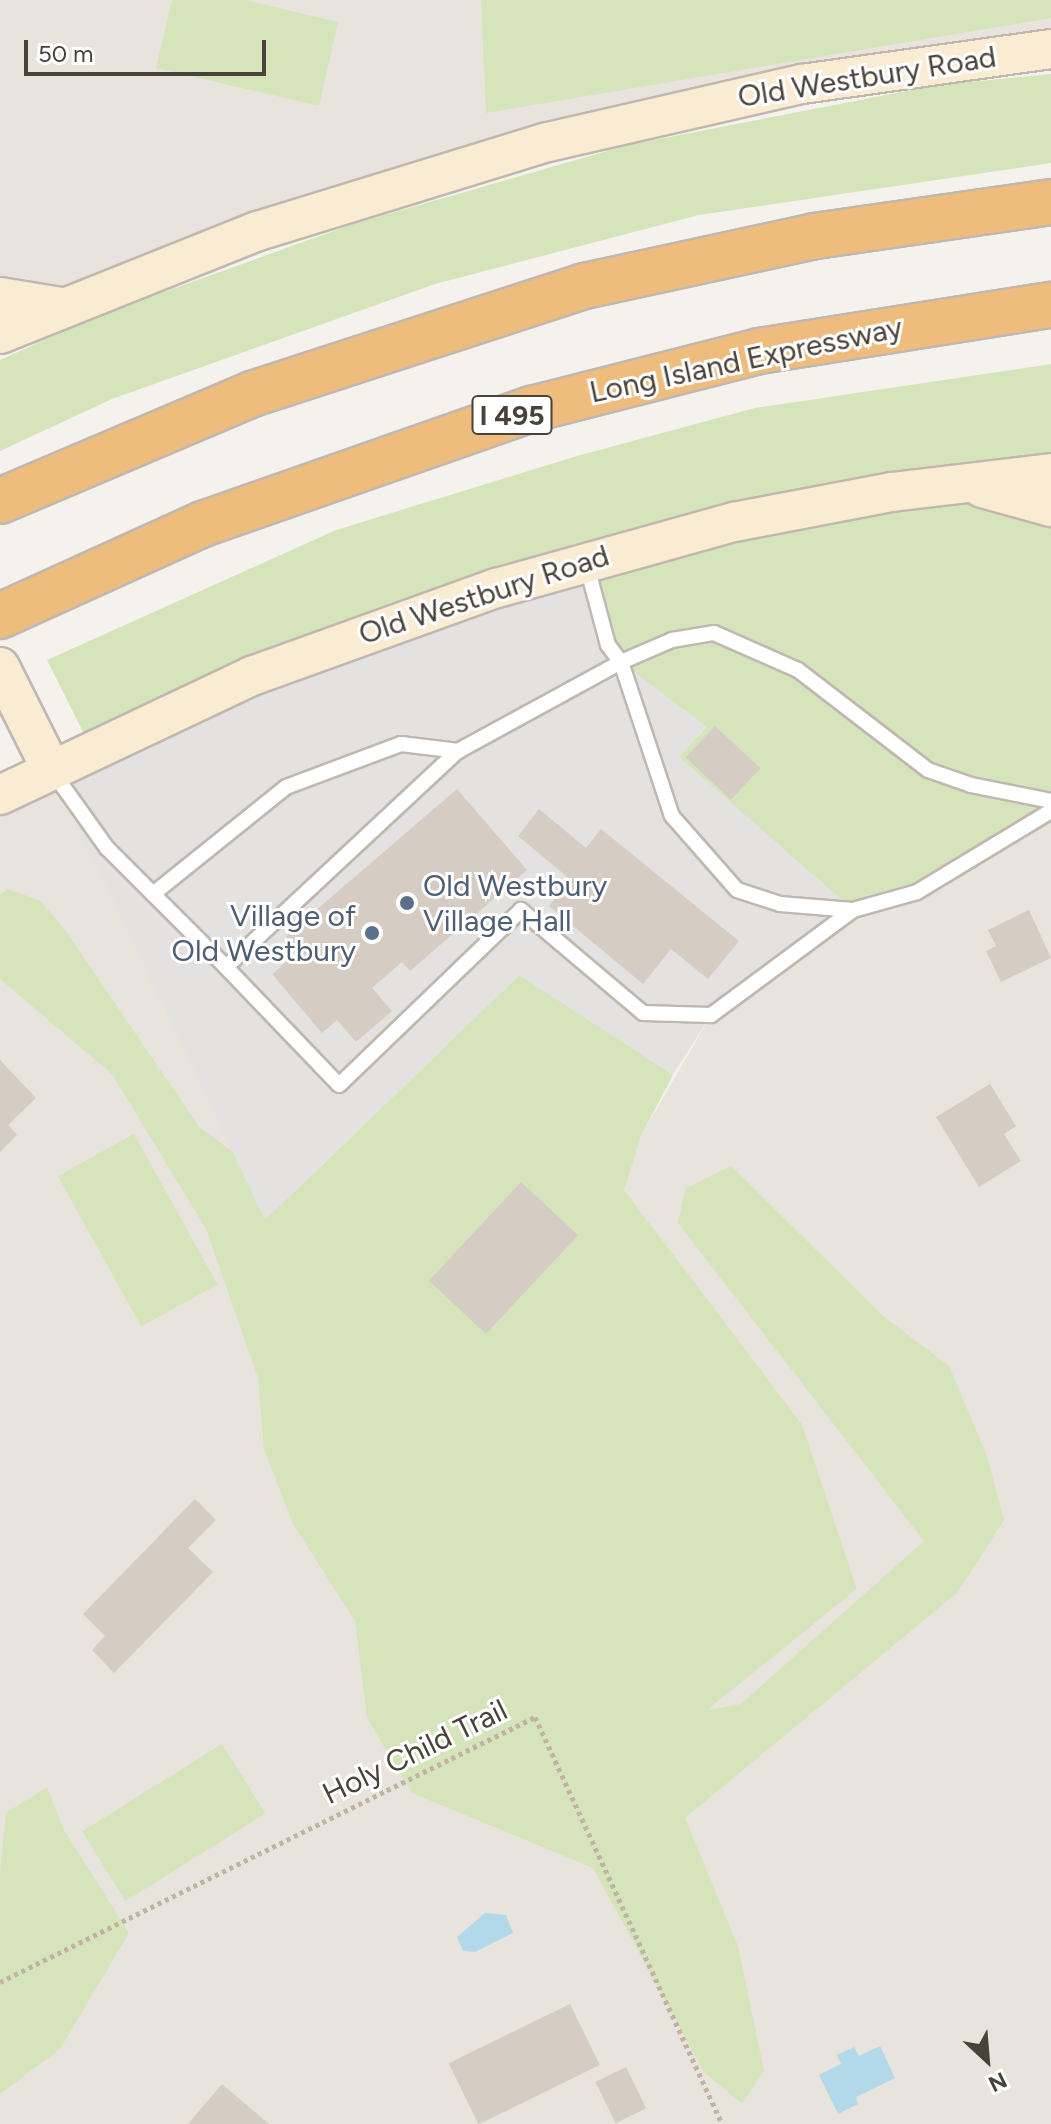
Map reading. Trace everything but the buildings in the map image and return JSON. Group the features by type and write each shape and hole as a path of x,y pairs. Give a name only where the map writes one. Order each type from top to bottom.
{"highway":[{"path":"0,501 252,394 555,294 815,236 1051,202"},
{"name":"Long Island Expressway","path":"0,616 230,514 532,409 759,351 1051,305"}],"main road":[{"name":"Old Westbury Road","path":"0,334 61,307 286,222 548,142 802,84 1051,49"},
{"path":"0,297 61,307"},
{"name":"Old Westbury Road","path":"0,795 188,704 335,643 585,561 734,522 960,482 1051,473"},
{"path":"960,482 1051,507"},
{"path":"0,667 51,769"}],"lane":[{"path":"585,561 608,645 621,662 672,816 737,890 780,904 853,910 917,892 1051,811"},
{"path":"226,967 459,751 621,662 672,640 714,633 798,670 928,770 971,785 1051,801"},
{"path":"153,894 286,787 401,744 459,751"},
{"path":"51,769 107,848 339,1085 521,910 643,1013 711,1015 853,910"}],"path":[{"name":"Holy Child Trail","path":"0,1982 535,1717 722,2124"}],"shaded area":[{"path":"0,0 1051,0 1051,49 722,100 0,334"},
{"path":"585,561 621,662 706,726 679,757 853,910 711,1015 673,1075 519,975 265,1220 51,769"},
{"path":"51,769 652,1753 857,1589 802,1424 623,1190 641,1136 711,1015 853,910 1051,811 1051,2124 0,2124 0,795"}],"green space":[{"path":"172,0 245,0 338,22 319,106 156,68"},
{"path":"481,0 1051,0 1051,18 486,113"},
{"path":"1051,74 1051,163 699,215 435,284 112,399 0,451 0,360 100,315 353,224 628,145 938,85"},
{"path":"1051,364 1051,457 926,468 640,528 370,613 85,736 47,660 336,530 577,456 755,408"},
{"path":"1051,473 1051,811 917,892 853,910 678,757 706,727 497,588"},
{"path":"8,889 41,901 68,934 199,1127 291,1195 520,974 673,1075 641,1136 624,1190 802,1424 857,1589 707,1710 741,1704 924,1541 678,1223 685,1189 731,1166 883,1316 949,1366 987,1456 1004,1520 958,1592 685,1818 738,1946 764,2071 742,2104 704,2072 593,1868 412,1793 367,1718 355,1621 293,1524 264,1449 258,1378 206,1229 112,1074 0,979 0,894"},
{"path":"134,1134 217,1284 141,1327 58,1176"},
{"path":"222,1744 265,1814 126,1901 82,1831"},
{"path":"47,1787 64,1830 129,1933 60,2049 0,2094 0,1872 6,1813"}],"water":[{"path":"485,1913 506,1915 513,1933 475,1952 463,1951 457,1937"},
{"path":"880,2046 895,2078 856,2097 858,2104 838,2114 819,2075 841,2064 837,2055 854,2047 859,2056"}],"place":[{"name":"Old Westbury Village Hall","path":"407,903"},
{"name":"Village of Old Westbury","path":"372,933"}]}
